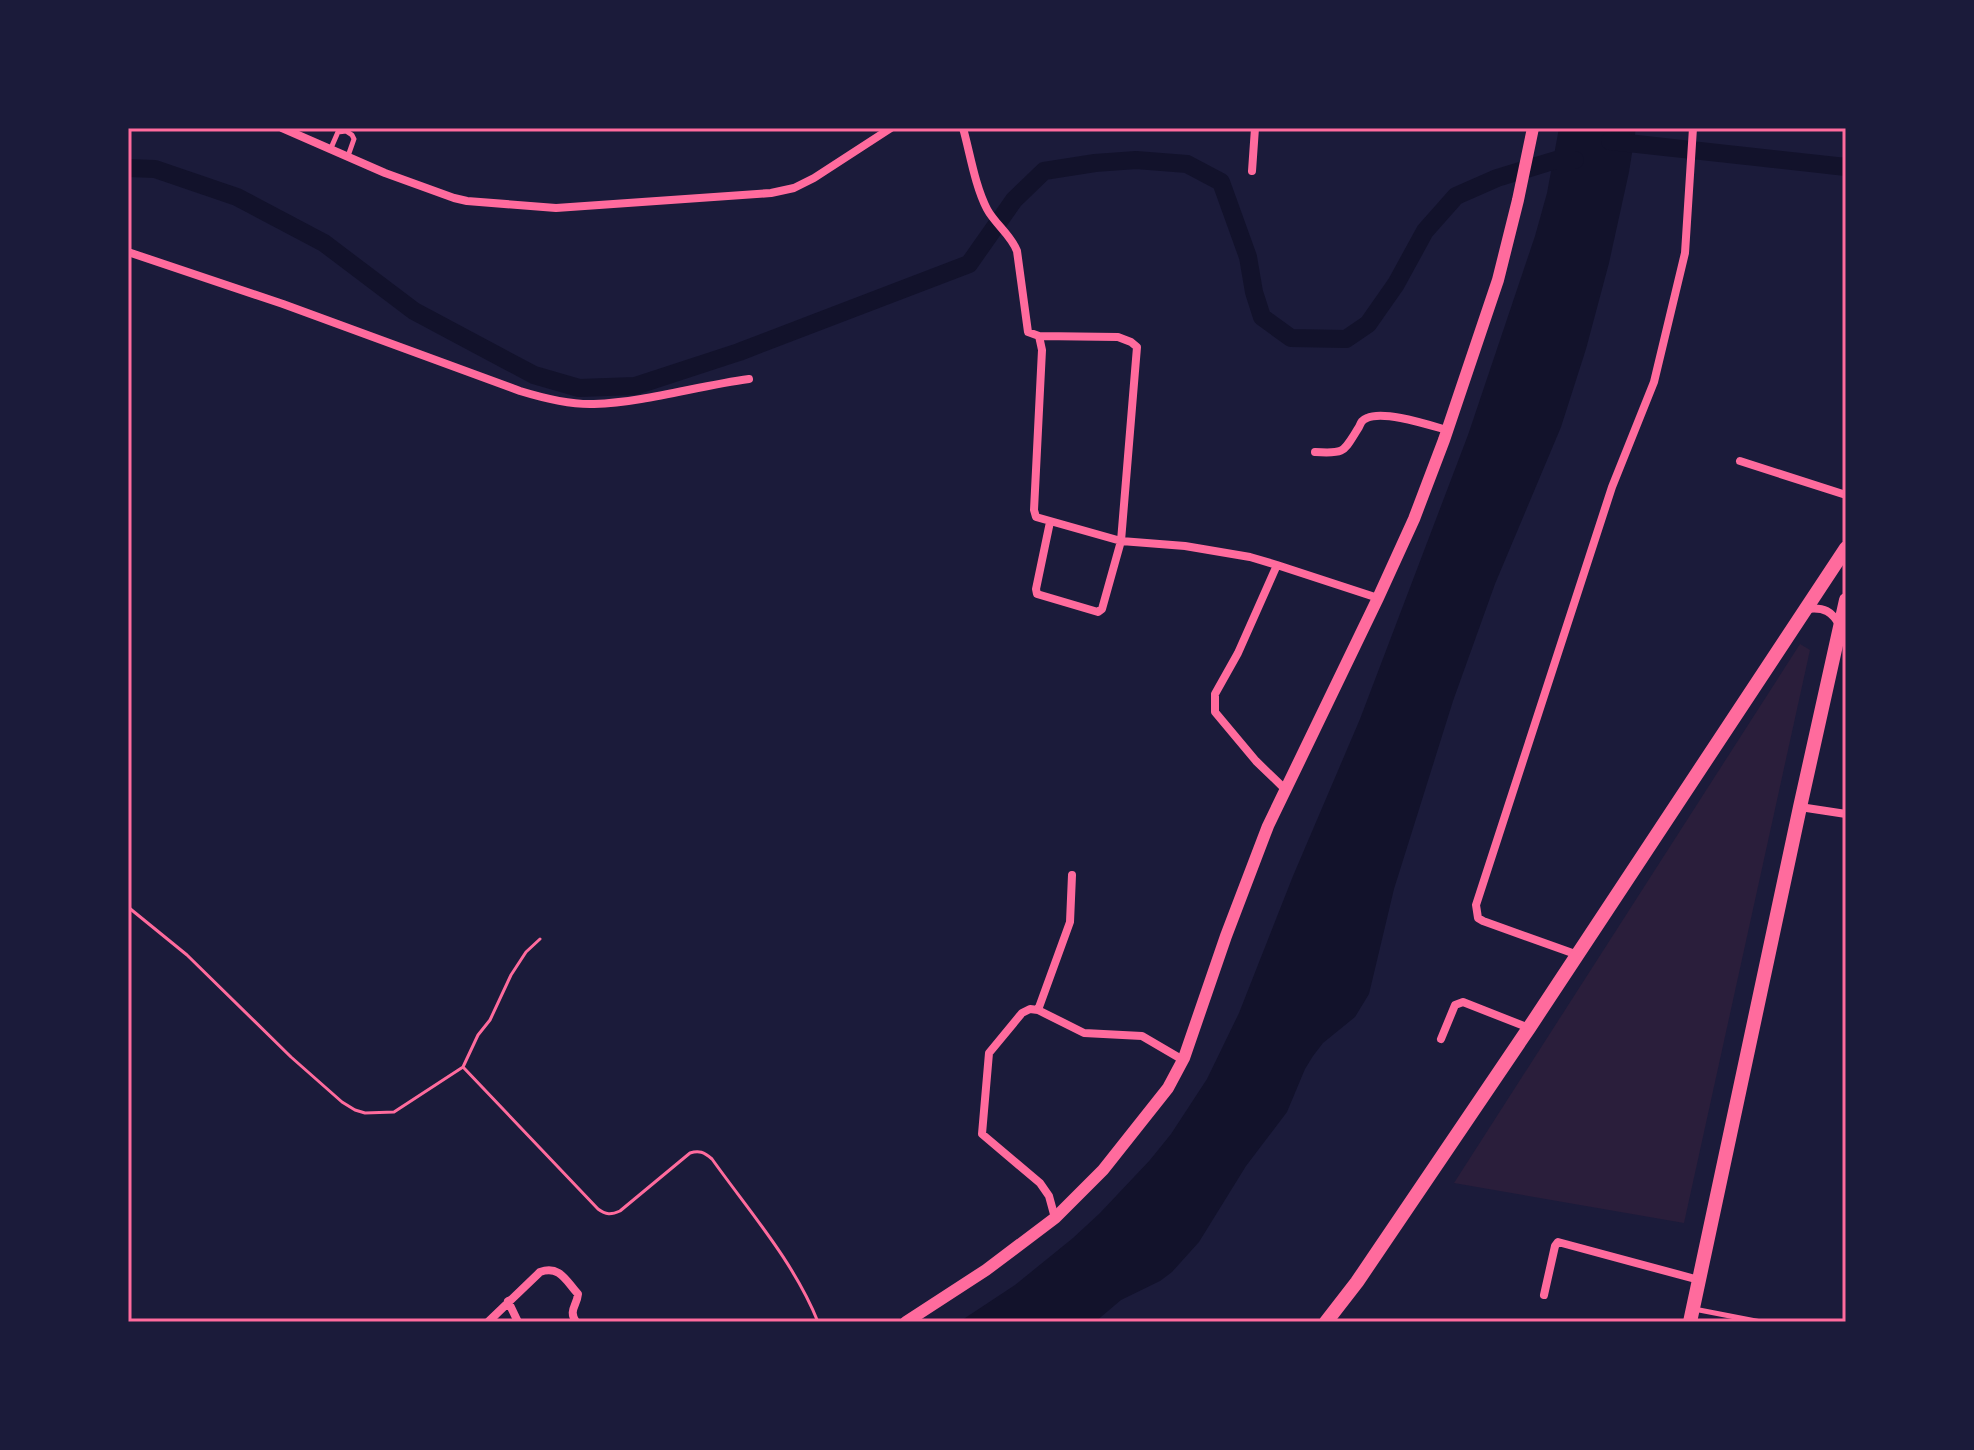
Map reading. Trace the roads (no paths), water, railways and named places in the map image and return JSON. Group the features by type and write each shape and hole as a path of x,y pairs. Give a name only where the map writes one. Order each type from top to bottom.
{"main road":[{"path":"1326,1322 1529,1028 1846,548"},
{"path":"1692,1316 1846,600"}],"street":[{"path":"282,128 385,173 454,198 556,208 771,193 794,188 889,129"},
{"path":"963,128 983,200 1017,251 1028,332 1039,336 1118,337 1137,347 1121,541 1102,609 1098,612 1037,594 1050,522"},
{"path":"1252,171 1255,128"},
{"path":"906,1322 986,1270 1055,1218 1103,1170 1168,1088 1183,1060 1268,826 1414,519 1498,280 1533,128"},
{"path":"1578,955 1483,921 1478,918 1476,905 1612,487 1654,382 1687,242 1693,128"},
{"path":"128,252 283,304 545,399 592,404 749,379"},
{"path":"1039,336 1042,350 1036,517 1121,541 1185,546 1250,557 1378,598"},
{"path":"1315,452 1342,452 1362,422 1371,416 1404,418 1447,430"},
{"path":"1740,461 1846,495"},
{"path":"1277,565 1238,653 1215,694 1214,702 1215,712 1256,761 1286,790"},
{"path":"1806,609 1824,609 1840,626"},
{"path":"1800,807 1846,814"},
{"path":"1038,1010 1070,922 1072,875"},
{"path":"1441,1039 1455,1005 1463,1002 1529,1028"},
{"path":"1055,1218 1049,1196 1040,1183 984,1137 982,1130 989,1053 1022,1013 1030,1009 1084,1033 1142,1036 1183,1060"},
{"path":"1544,1295 1558,1242 1699,1280"},
{"path":"488,1322 540,1272 550,1269 556,1270 578,1294 572,1309 576,1322"},
{"path":"508,1301 518,1322"}],"lane":[{"path":"331,148 338,132 346,131 354,139 348,156"},
{"path":"1692,1316 1761,1322"}],"waterway":[{"path":"1610,141 1846,167"},
{"path":"128,168 155,169 237,197 324,243 414,311 534,375 579,388 635,386 739,352 969,264 1014,200 1044,171 1136,160 1187,164 1221,182 1248,257 1262,317 1291,338 1346,339 1368,324 1396,284 1425,231 1456,196 1497,178 1556,160 1575,160"}]}
